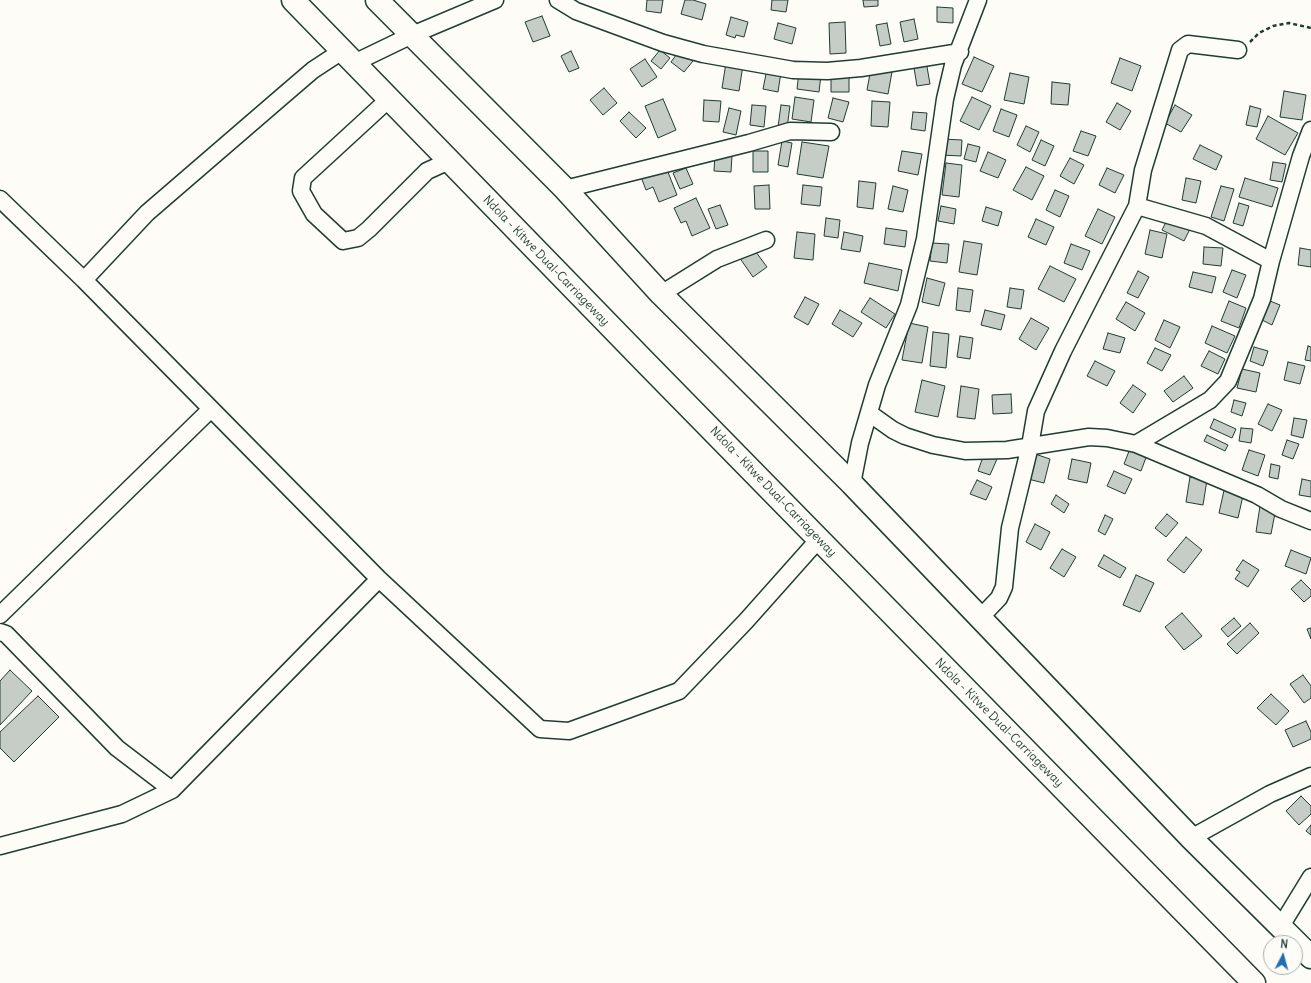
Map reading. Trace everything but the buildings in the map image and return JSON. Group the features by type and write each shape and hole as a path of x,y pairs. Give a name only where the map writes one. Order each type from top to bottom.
{"highway":[{"name":"Ndola - Kitwe Dual-Carriageway","path":"293,0 1254,983"},
{"path":"377,0 565,189 661,294 852,484 1191,838 1311,956"}],"street":[{"path":"84,280 147,213 314,70 412,35 495,0"},
{"path":"558,0 576,11 663,43 709,55 793,70 827,71 861,68 960,52"},
{"path":"852,484 860,444 877,385 909,305 925,239 945,98 953,66 960,52 978,0"},
{"path":"980,618 999,598 1004,587 1010,528 1030,446 1036,411 1067,344 1137,206 1145,163 1180,50 1188,44 1238,50"},
{"path":"389,99 303,178 301,191 314,214 342,241 358,238 427,171 449,161"},
{"path":"1136,444 1210,400 1228,381 1262,299 1271,261 1301,156 1311,130"},
{"path":"565,189 749,143 790,131 831,132"},
{"path":"0,199 84,280 378,579 540,729 569,731 679,691 746,622 819,539"},
{"path":"1137,206 1206,226 1271,261"},
{"path":"661,294 717,259 766,240"},
{"path":"0,615 211,409"},
{"path":"869,413 899,433 933,446 965,451 1007,450 1089,437 1107,438 1136,444 1257,495 1282,509 1311,521"},
{"path":"0,846 122,814 172,790 378,579"},
{"path":"0,632 6,634 118,748 172,790"},
{"path":"1191,838 1270,794 1311,776"},
{"path":"1281,926 1311,877"}],"path":[{"path":"1238,50 1243,48 1259,33 1273,26 1289,23 1311,28"}]}
